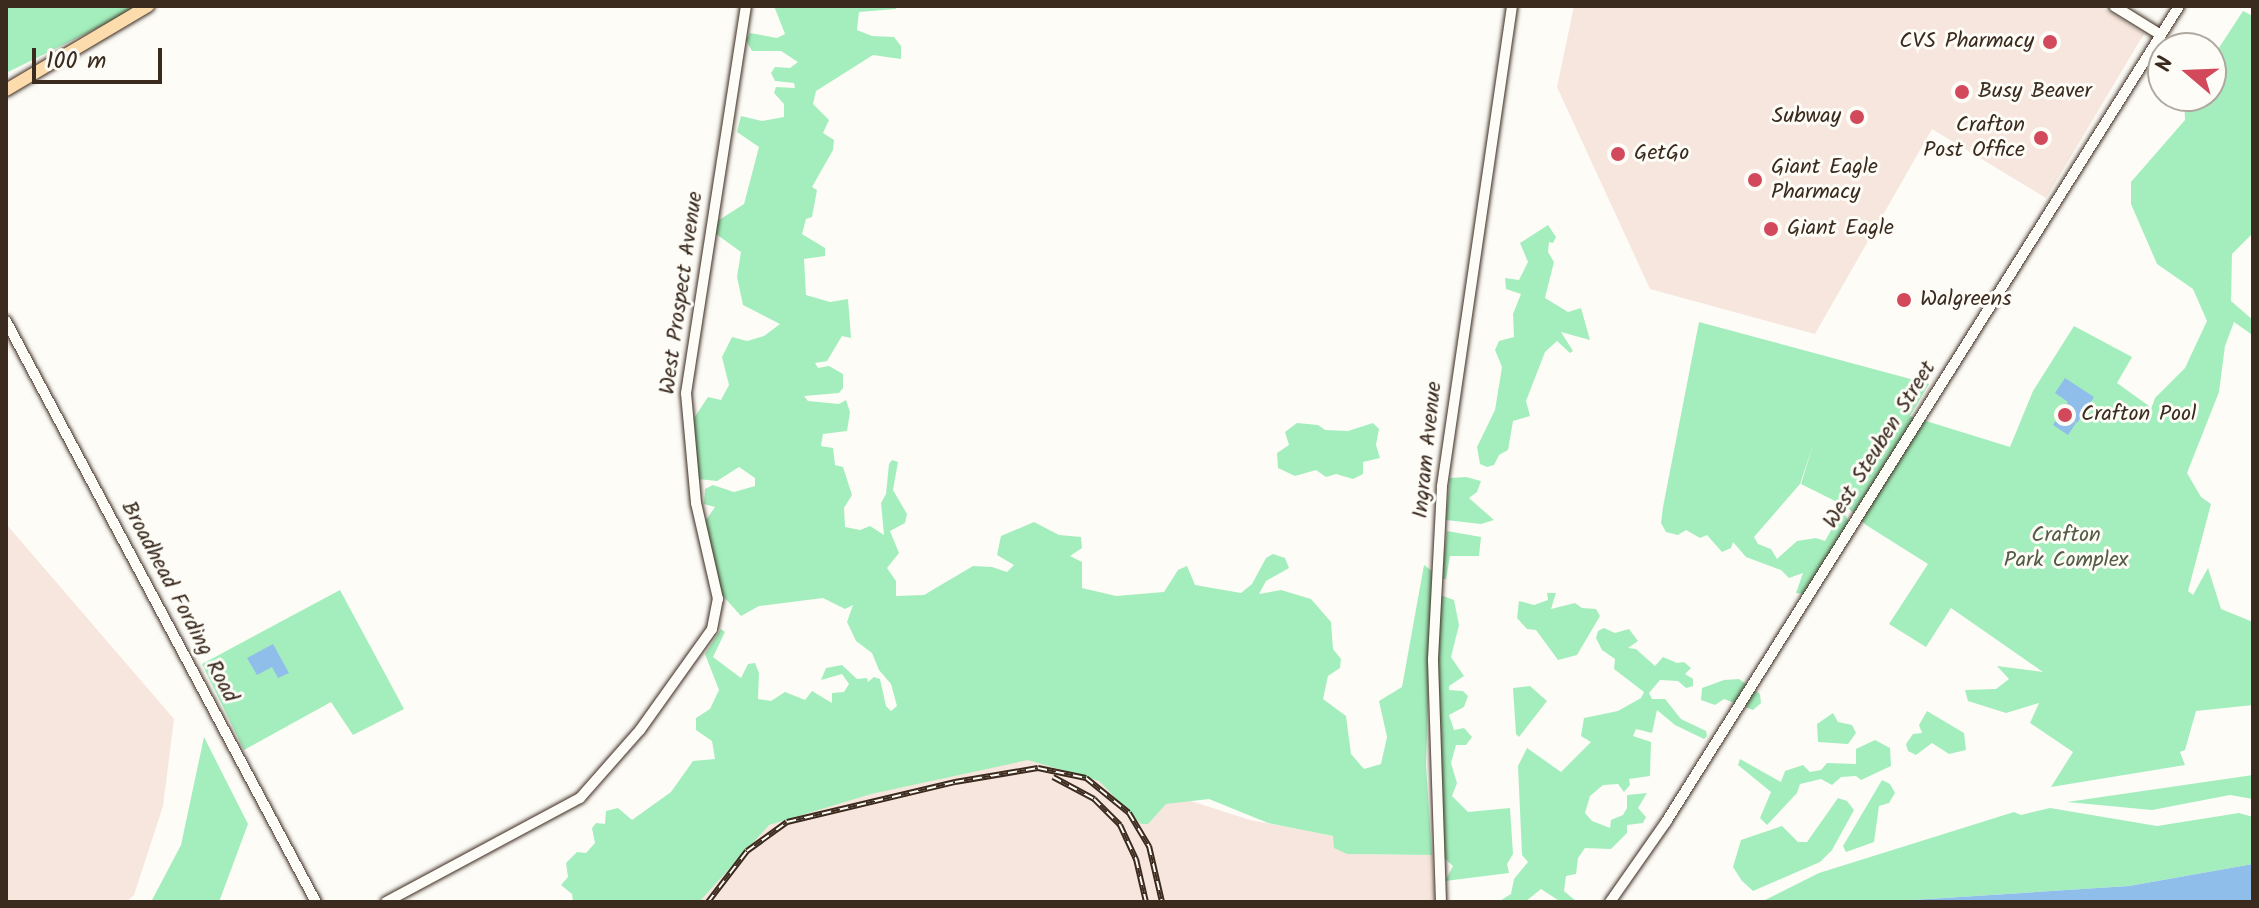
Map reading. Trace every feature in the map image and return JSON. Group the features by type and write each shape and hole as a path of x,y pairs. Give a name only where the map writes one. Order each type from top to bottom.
{"main road":[{"path":"6,90 148,6"}],"street":[{"name":"West Prospect Avenue","path":"386,902 580,798 640,730 712,629 718,599 696,503 686,393 746,6"},
{"name":"Ingram Avenue","path":"1441,902 1433,659 1442,486 1512,6"},
{"path":"2114,6 2156,32"},
{"name":"West Steuben Street","path":"2163,32 2179,6"},
{"name":"West Steuben Street","path":"1610,902 1666,822 2147,57"},
{"name":"Broadhead Fording Road","path":"6,321 316,902"}],"shaded area":[{"path":"1574,6 2100,6 2144,34 2046,198 1932,129 1815,334 1650,289 1557,87"},
{"path":"7,525 174,719 163,806 134,895 126,902 6,902"},
{"path":"1020,746 1250,820 1333,836 1347,854 1432,855 1435,902 689,902 746,818"}],"green space":[{"path":"6,6 142,6 6,73"},
{"path":"774,6 897,6 896,9 859,12 857,30 872,36 894,37 901,46 901,59 873,55 816,91 813,104 829,120 823,133 834,140 833,150 812,187 817,190 812,217 806,219 802,234 825,248 825,256 804,259 806,295 830,302 848,299 851,338 842,336 827,361 815,363 818,368 829,366 843,374 843,388 839,393 804,396 808,401 839,404 846,400 850,412 847,431 823,434 821,446 833,448 835,465 843,467 852,495 844,508 845,527 860,530 870,526 884,535 881,503 886,494 889,464 892,460 898,462 893,490 907,514 905,523 890,531 899,553 887,568 896,581 896,596 924,595 973,566 1007,572 1014,565 997,555 1001,536 1034,522 1059,535 1081,537 1082,548 1070,556 1082,562 1082,588 1116,596 1164,592 1178,570 1187,566 1195,585 1241,593 1252,584 1266,558 1273,554 1285,558 1289,568 1266,581 1259,594 1281,590 1311,599 1331,622 1333,649 1341,659 1340,668 1328,676 1323,699 1346,716 1351,754 1364,769 1381,764 1387,737 1379,701 1402,687 1424,565 1432,571 1426,765 1432,855 1347,854 1334,848 1333,836 1268,823 1209,799 1166,804 1148,824 1141,824 1099,781 1028,760 871,794 769,825 699,902 573,902 572,894 561,885 568,877 566,863 577,852 586,853 595,843 592,828 596,823 605,824 606,811 618,808 632,820 671,792 693,761 715,759 712,741 696,730 696,718 710,709 719,690 705,654 721,629 725,632 713,657 741,678 748,664 755,663 759,673 758,699 771,701 785,692 805,700 812,691 832,703 832,693 844,692 849,684 842,674 821,680 826,668 842,665 857,679 867,678 868,682 874,677 880,679 886,706 891,711 897,706 891,684 879,670 872,653 856,641 847,622 853,605 845,609 823,598 759,606 741,616 715,587 704,523 715,507 704,504 705,489 713,485 734,492 755,486 755,478 739,467 717,481 698,479 694,418 708,397 721,400 729,385 722,357 732,337 747,341 764,336 780,324 743,305 737,277 741,252 716,234 716,222 744,204 759,147 737,132 741,116 762,121 784,117 784,104 774,93 776,87 795,88 794,83 775,81 771,73 775,67 790,68 798,62 781,51 752,51 746,40 750,33 777,38 785,34"},
{"name":"Crafton Park Complex","path":"2243,11 2253,16 2253,233 2232,254 2231,301 2253,320 2253,329 2251,334 2234,322 2225,346 2219,392 2187,473 2201,497 2211,504 2188,591 2193,595 2208,568 2221,609 2253,622 2253,705 2196,711 2185,750 2180,752 2185,765 2051,787 2073,752 2030,723 2039,703 2006,713 1968,701 1965,690 1996,689 2009,679 1997,666 2043,672 1951,608 1926,647 1889,624 1928,564 1866,525 1847,507 1801,484 1813,445 1800,484 1754,537 1758,544 1771,549 1777,559 1797,541 1816,538 1825,541 1839,516 1845,514 1850,525 1806,594 1796,593 1803,573 1789,578 1781,570 1746,557 1733,542 1731,548 1722,552 1707,535 1700,538 1686,530 1678,535 1666,532 1661,523 1663,507 1699,322 1929,384 1910,416 2010,447 2033,391 2074,326 2132,357 2117,383 2149,406 2150,412 2155,398 2185,368 2207,321 2193,289 2157,264 2131,204 2131,182 2185,120 2185,112 2227,112 2227,36"},
{"path":"1548,225 1556,237 1553,243 1549,242 1548,252 1554,262 1545,298 1568,312 1581,308 1590,340 1561,332 1573,351 1570,353 1557,341 1545,352 1526,401 1530,416 1513,421 1508,450 1499,455 1494,465 1487,467 1480,464 1477,447 1495,410 1502,367 1495,350 1499,341 1514,337 1513,314 1521,294 1506,289 1505,278 1519,280 1528,262 1520,243"},
{"path":"1297,423 1318,425 1325,430 1348,431 1373,423 1379,429 1376,445 1380,458 1363,462 1363,474 1353,479 1336,474 1326,477 1316,470 1295,476 1278,468 1277,453 1289,445 1285,432"},
{"path":"1466,477 1481,481 1477,492 1469,498 1494,520 1481,524 1446,520 1450,478"},
{"path":"1447,531 1481,537 1479,556 1450,556 1446,579 1441,579"},
{"path":"340,590 404,709 353,735 331,702 244,750 202,664"},
{"path":"1547,593 1556,593 1551,609 1575,603 1582,608 1596,609 1600,616 1577,655 1558,660 1536,630 1527,629 1517,618 1519,601 1534,605 1548,600"},
{"path":"1440,595 1454,600 1459,625 1451,657 1464,676 1449,686 1449,690 1463,691 1468,696 1464,707 1449,715 1454,730 1464,728 1472,737 1466,745 1456,745 1451,763 1457,783 1452,796 1468,812 1510,808 1513,854 1507,864 1509,873 1445,881 1453,866 1443,857 1437,675"},
{"path":"1604,628 1615,633 1629,629 1638,641 1628,648 1636,649 1655,666 1663,657 1677,663 1684,662 1691,668 1685,674 1693,679 1693,686 1686,688 1678,681 1660,680 1649,693 1652,699 1665,699 1681,719 1706,731 1707,736 1704,739 1675,725 1657,710 1652,733 1636,729 1633,736 1651,742 1650,776 1629,779 1630,785 1624,792 1618,784 1603,785 1590,796 1585,813 1592,821 1610,828 1611,820 1623,815 1627,808 1627,795 1647,793 1638,808 1646,817 1643,823 1627,825 1627,833 1611,849 1585,848 1578,858 1576,874 1566,876 1564,891 1577,902 1561,902 1541,889 1525,902 1498,902 1511,894 1514,879 1528,862 1522,855 1518,766 1527,748 1561,772 1591,742 1581,736 1584,718 1618,711 1641,698 1644,692 1614,669 1615,659 1602,650 1596,638 1598,631"},
{"path":"1739,679 1760,694 1761,703 1753,710 1724,699 1715,705 1701,700 1702,688 1724,680"},
{"path":"1530,686 1547,701 1519,737 1516,734 1513,688"},
{"path":"1927,711 1964,733 1966,750 1949,754 1932,743 1916,755 1908,751 1906,744 1913,734 1922,733 1919,725"},
{"path":"1833,713 1838,722 1852,725 1856,733 1848,744 1818,742 1817,724"},
{"path":"204,737 248,824 219,902 151,902 181,845"},
{"path":"1875,740 1890,748 1891,766 1861,780 1856,776 1841,777 1832,785 1821,779 1800,784 1797,793 1767,825 1760,818 1771,792 1738,765 1740,759 1781,782 1785,771 1803,765 1810,772 1821,770 1827,763 1856,764 1856,749"},
{"path":"2253,775 2253,799 2230,795 2152,810 2067,802"},
{"path":"1882,780 1890,784 1895,793 1889,803 1879,806 1874,842 1846,852 1843,846"},
{"path":"1838,798 1847,801 1854,810 1832,850 1820,862 1753,891 1742,881 1733,867 1741,840 1782,826 1798,842 1807,842"},
{"path":"2050,808 2157,826 2239,813 2253,817 2253,864 2129,886 1882,902 1761,902 1819,873 2014,812 2021,815"}],"water":[{"path":"2065,378 2094,397 2077,423 2063,414 2076,423 2068,435 2053,425 2068,402 2055,393"},
{"path":"273,644 289,673 278,678 272,667 257,675 247,658"},
{"path":"2253,864 2253,902 1882,902 2129,886"}],"railway":[{"path":"708,902 747,851 787,822 955,782 1038,768 1086,778 1129,813 1149,846 1162,902"},
{"path":"1053,777 1094,799 1120,825 1136,859 1146,902"}],"place":[{"name":"CVS Pharmacy","path":"2050,42"},
{"name":"Busy Beaver","path":"1962,92"},
{"name":"Subway","path":"1857,117"},
{"name":"Crafton Post Office","path":"2041,138"},
{"name":"GetGo","path":"1618,154"},
{"name":"Giant Eagle Pharmacy","path":"1755,180"},
{"name":"Giant Eagle","path":"1771,229"},
{"name":"Walgreens","path":"1904,300"},
{"name":"Crafton Pool","path":"2065,415"}]}
